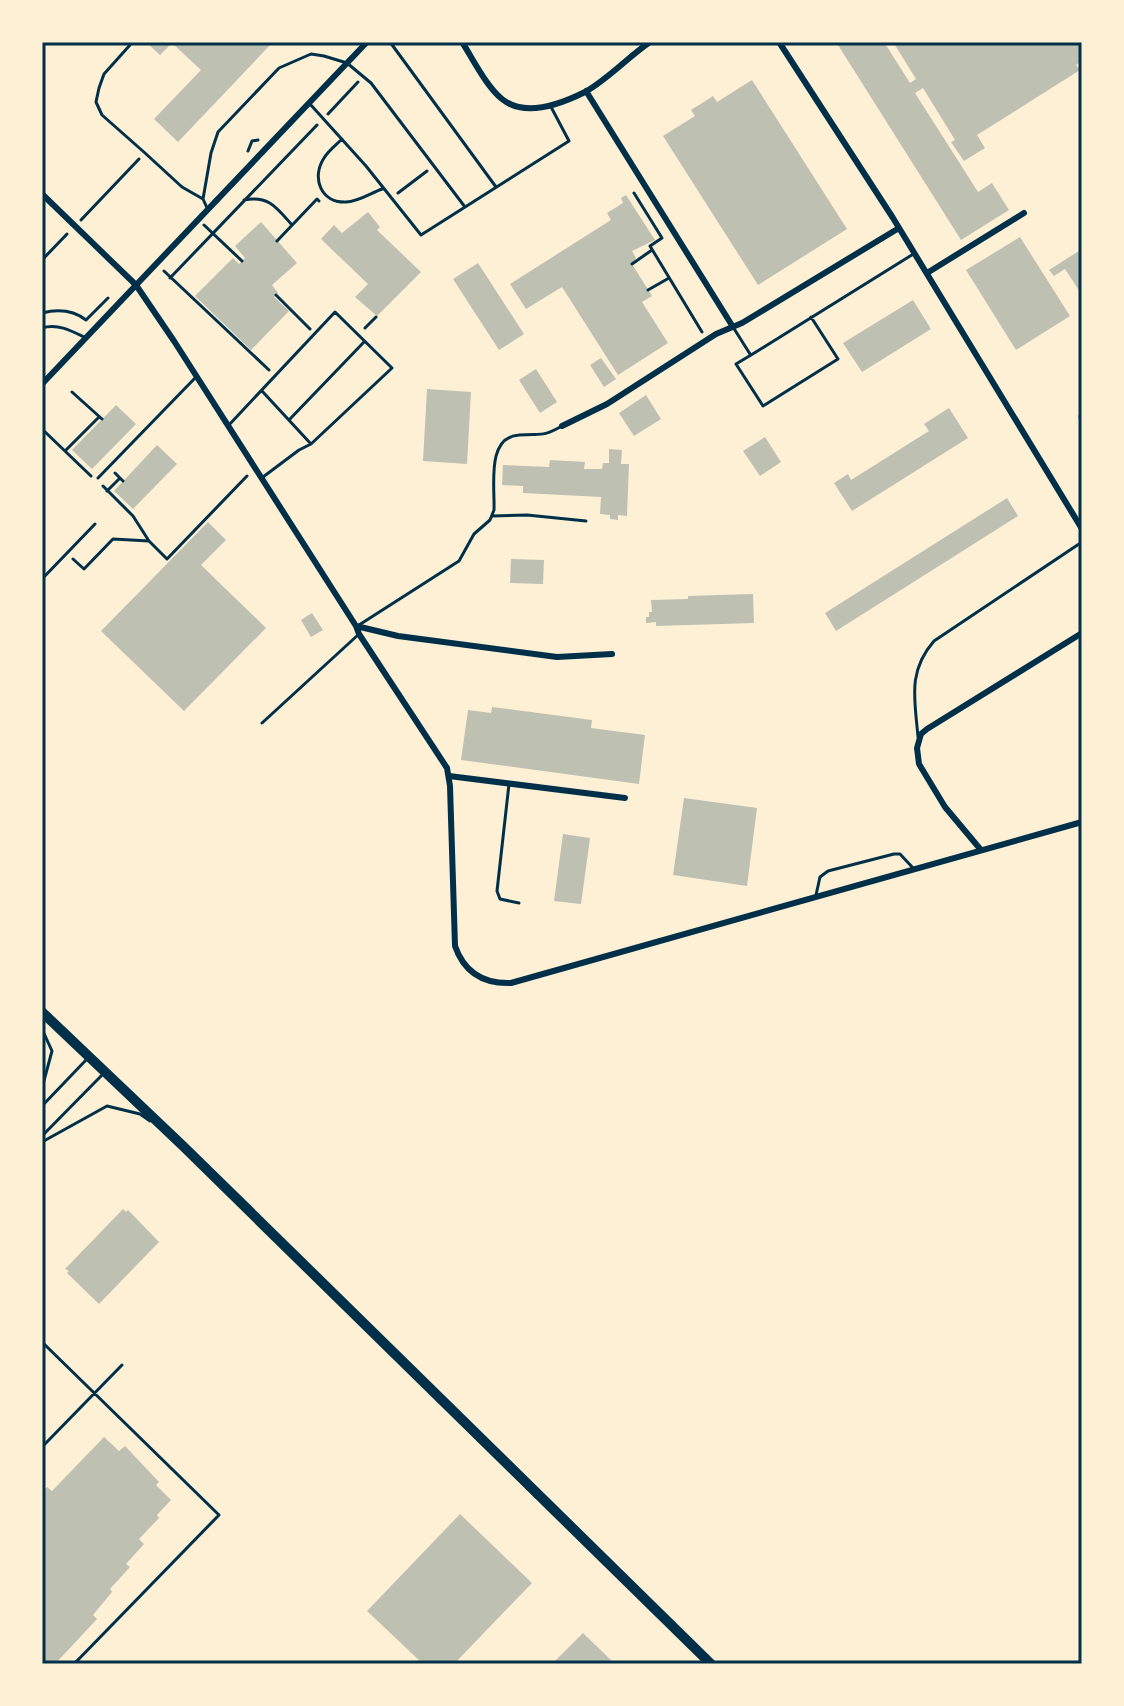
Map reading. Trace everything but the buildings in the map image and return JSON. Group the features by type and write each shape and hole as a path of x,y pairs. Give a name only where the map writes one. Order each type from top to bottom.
{"main road":[{"path":"42,1012 183,1146 711,1664"}],"street":[{"path":"42,384 367,42"},
{"path":"462,42 493,90 514,106 529,109 550,105 586,91 648,43"},
{"path":"779,42 915,253 1082,529"},
{"path":"586,91 733,327"},
{"path":"42,194 136,285 447,768 455,946 463,964 476,976 511,983 1082,822"},
{"path":"927,273 1024,213"},
{"path":"562,426 607,404 707,340 742,323 899,228"},
{"path":"356,626 398,636 557,657 612,654"},
{"path":"981,850 945,807 919,764 917,748 921,734 1082,633"},
{"path":"449,776 625,798"}],"lane":[{"path":"390,42 496,187"},
{"path":"130,45 104,74 96,102 102,115 182,187 203,199"},
{"path":"208,210 203,199 218,132 279,68 311,54 347,63 364,76 465,207"},
{"path":"309,103 421,235 569,141 550,105"},
{"path":"342,139 324,157 317,173 320,190 331,200 348,202 384,188"},
{"path":"811,317 838,359 763,406 736,364 811,317 915,253"},
{"path":"228,426 335,312 392,368 311,444 261,478"},
{"path":"733,327 751,355"},
{"path":"42,328 65,328 86,338"},
{"path":"289,420 365,342"},
{"path":"98,478 197,376"},
{"path":"261,390 311,444"},
{"path":"356,626 459,561 474,534 492,516 495,455 501,442 510,435 546,434 562,426"},
{"path":"492,516 527,515 586,521"},
{"path":"42,579 95,524"},
{"path":"919,741 914,684 919,661 928,648 1082,542"},
{"path":"262,723 359,634"},
{"path":"509,784 497,891 500,899 519,903"},
{"path":"816,898 820,877 828,871 894,854 900,854 914,869"},
{"path":"42,1029 52,1051 42,1088"},
{"path":"42,1106 88,1057"},
{"path":"42,1136 105,1073"},
{"path":"42,1142 107,1106 140,1114 183,1146"},
{"path":"42,1342 219,1515 74,1664"},
{"path":"42,1447 122,1365"}],"path":[{"path":"170,278 364,76"},
{"path":"42,260 145,153"},
{"path":"634,193 662,238 650,246 707,340"},
{"path":"244,200 255,198 271,202 292,225"},
{"path":"198,220 242,261"},
{"path":"632,264 652,250"},
{"path":"159,262 170,278 275,375"},
{"path":"648,290 669,278"},
{"path":"276,295 314,334"},
{"path":"358,335 376,317"},
{"path":"65,451 101,418 72,392"},
{"path":"42,429 133,516 149,541 167,559 255,467"},
{"path":"107,491 120,478"},
{"path":"67,553 84,569 113,539 149,541"}]}
